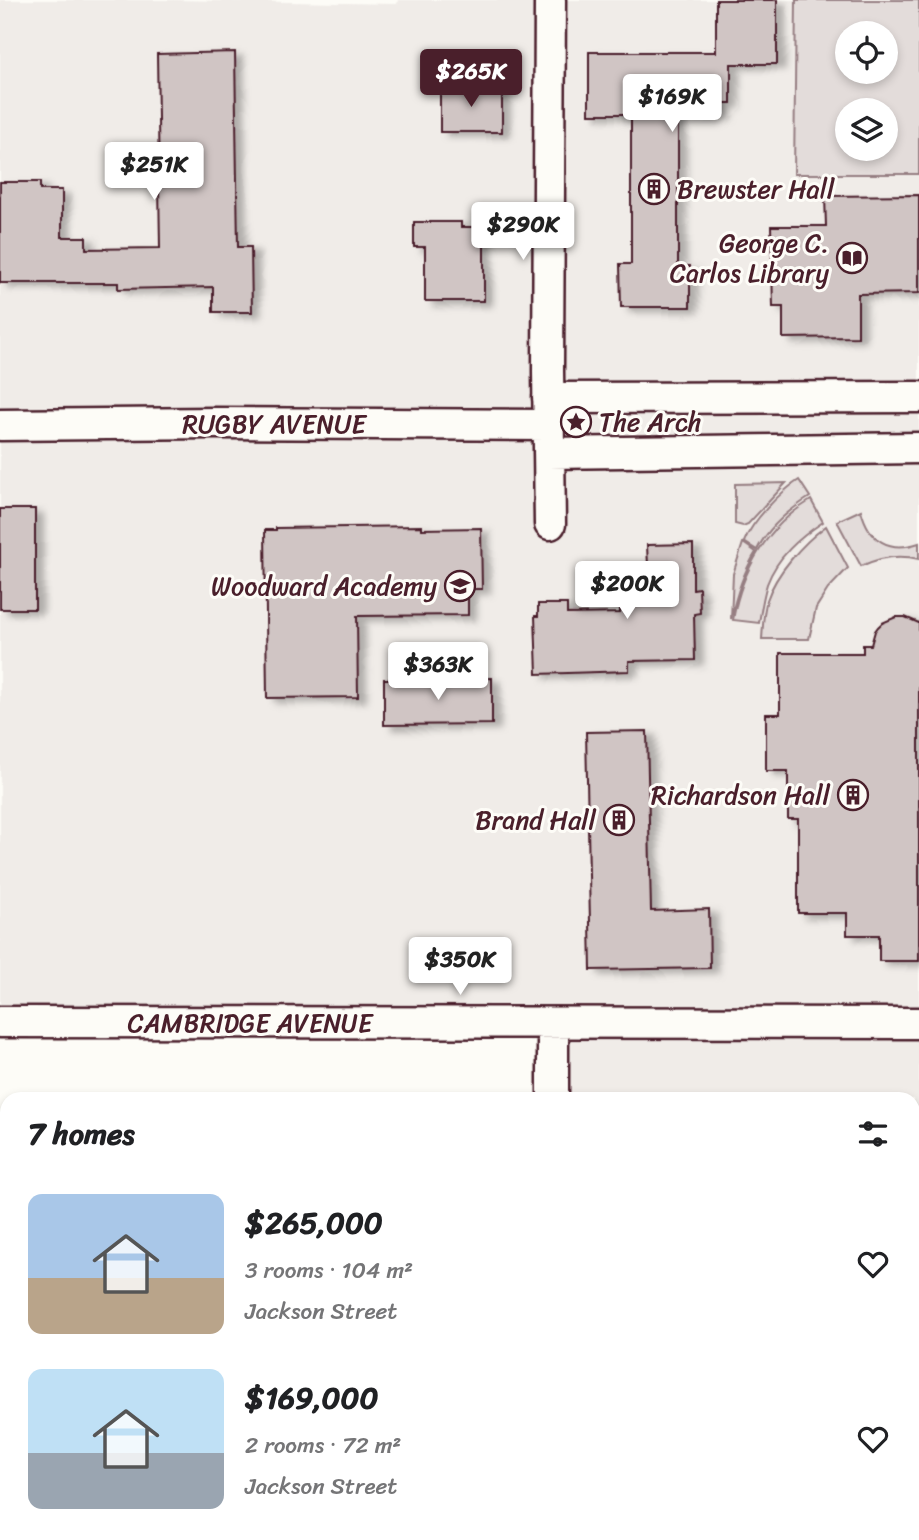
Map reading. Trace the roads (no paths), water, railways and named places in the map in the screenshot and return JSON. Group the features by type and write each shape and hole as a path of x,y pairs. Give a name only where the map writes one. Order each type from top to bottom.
{"street":[{"path":"550,0 550,524"},
{"path":"548,425 919,397"},
{"name":"RUGBY AVENUE","path":"0,425 548,425"},
{"path":"548,425 919,448"},
{"name":"CAMBRIDGE AVENUE","path":"0,1022 919,1023"},
{"path":"554,1023 554,1092"}],"place":[{"name":"Brewster Hall","path":"654,189"},
{"name":"George C. Carlos Library","path":"852,258"},
{"name":"The Arch","path":"576,422"},
{"name":"Woodward Academy","path":"460,586"},
{"name":"Richardson Hall","path":"853,795"},
{"name":"Brand Hall","path":"619,820"}]}
